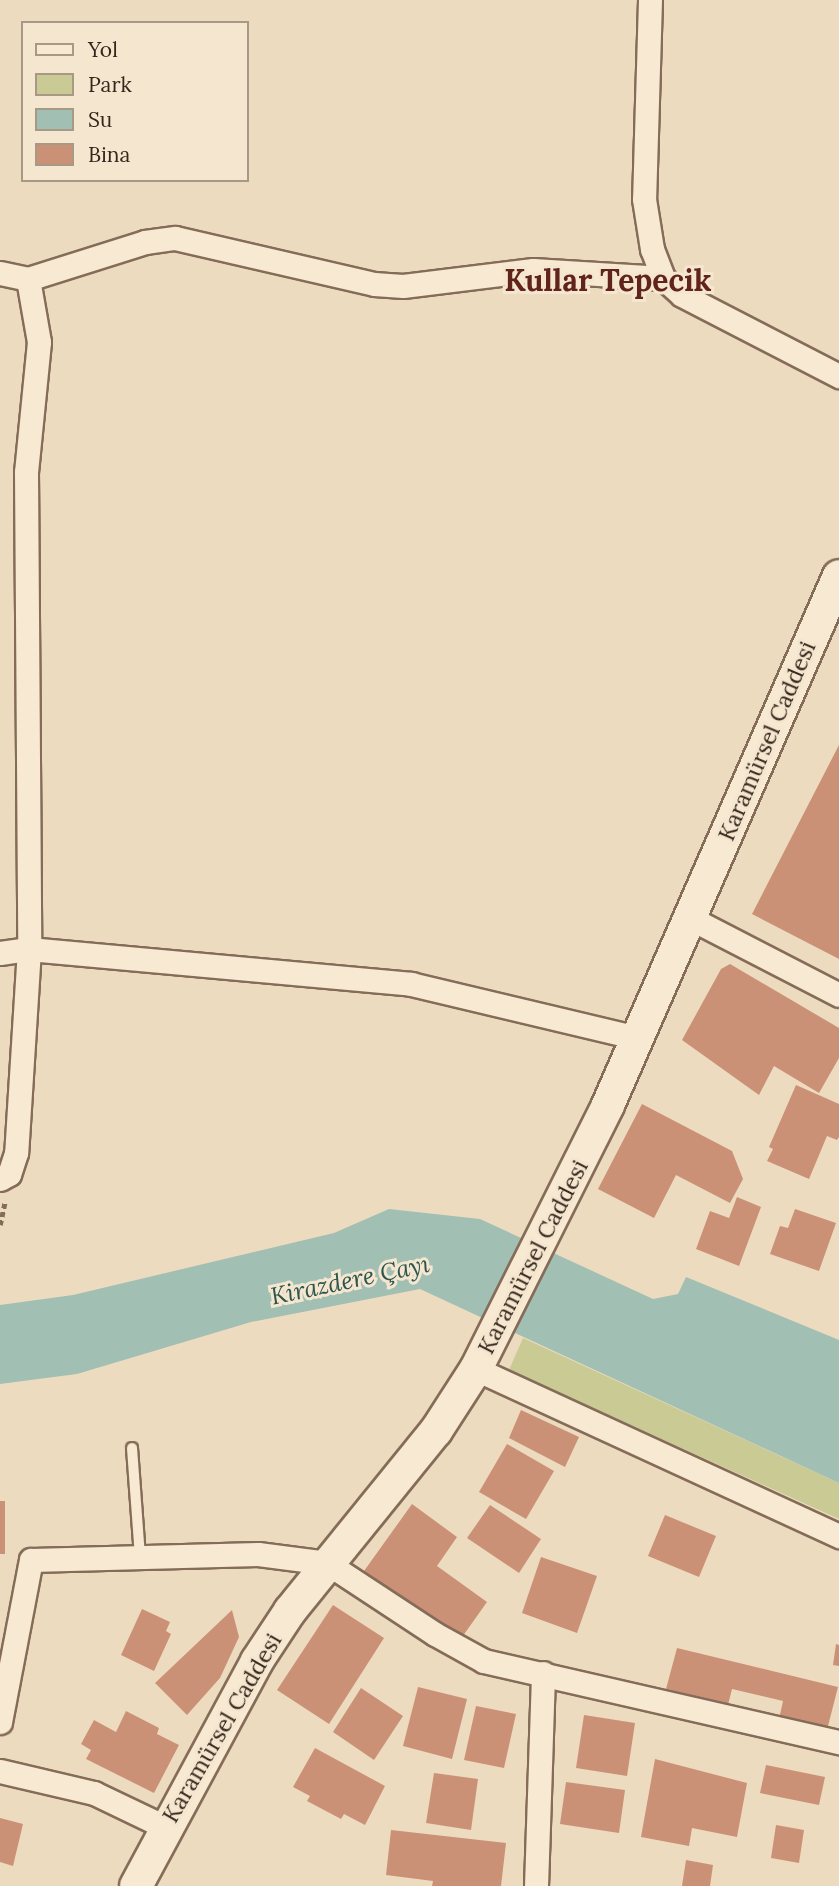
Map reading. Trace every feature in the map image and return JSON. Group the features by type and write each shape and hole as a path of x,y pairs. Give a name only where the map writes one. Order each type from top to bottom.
{"main road":[{"name":"Karamürsel Caddesi","path":"136,1886 165,1827 257,1661 327,1563 436,1431 476,1369 561,1204 692,919 837,584"}],"street":[{"path":"650,0 644,199 652,249 663,278 682,295 839,376"},
{"path":"0,273 28,279 145,242 174,238 374,284 415,285 533,270 663,278"},
{"path":"0,1179 9,1174 16,1153 29,949 26,472 38,342 28,279"},
{"path":"692,919 839,995"},
{"path":"0,953 29,949 411,984 637,1038"},
{"path":"476,1369 839,1536"},
{"path":"0,1722 31,1560 279,1555 327,1563 467,1653 839,1742"},
{"path":"536,1886 543,1673"},
{"path":"0,1771 94,1793 165,1827"}],"lane":[{"path":"132,1448 140,1557"}],"green space":[{"path":"523,1338 839,1483 839,1519 509,1370"}],"water":[{"name":"Kirazdere Çayı","path":"389,1209 480,1219 653,1299 678,1294 686,1277 839,1340 839,1483 420,1289 251,1322 77,1374 0,1384 0,1305 73,1295 334,1233"}],"building":[{"path":"839,745 839,959 752,914"},
{"path":"730,964 839,1028 839,1058 819,1093 774,1066 759,1095 682,1040 721,969"},
{"path":"796,1085 839,1104 839,1137 837,1140 827,1136 809,1179 767,1161 773,1149 769,1147"},
{"path":"642,1104 732,1151 743,1179 730,1203 676,1175 654,1218 598,1189"},
{"path":"737,1197 761,1207 739,1266 696,1249 710,1211 729,1218"},
{"path":"795,1209 836,1223 819,1271 770,1254 780,1226 788,1228"},
{"path":"521,1410 579,1437 565,1467 509,1438"},
{"path":"507,1444 554,1471 526,1519 479,1492"},
{"path":"0,1501 5,1501 5,1554 0,1554"},
{"path":"412,1504 457,1537 437,1566 487,1602 460,1640 364,1571"},
{"path":"490,1505 541,1539 519,1573 467,1538"},
{"path":"665,1515 716,1536 699,1577 648,1556"},
{"path":"541,1557 597,1576 577,1633 522,1613"},
{"path":"333,1605 384,1638 329,1724 277,1690"},
{"path":"142,1609 170,1622 166,1631 171,1634 154,1671 121,1655"},
{"path":"232,1610 239,1637 220,1678 187,1715 155,1683"},
{"path":"836,1644 839,1645 839,1666 833,1665"},
{"path":"677,1648 838,1687 827,1730 779,1719 783,1701 732,1689 728,1705 666,1689"},
{"path":"418,1687 467,1699 452,1759 403,1746"},
{"path":"361,1688 403,1716 374,1760 333,1732"},
{"path":"476,1706 516,1714 504,1768 464,1760"},
{"path":"126,1711 159,1728 157,1734 179,1745 154,1793 86,1759 91,1750 81,1744 94,1720 116,1732"},
{"path":"584,1715 635,1723 627,1776 576,1768"},
{"path":"315,1748 385,1786 365,1825 344,1814 341,1819 307,1801 310,1796 293,1787"},
{"path":"655,1759 747,1783 737,1837 692,1828 689,1846 641,1837"},
{"path":"766,1765 825,1777 819,1805 760,1793"},
{"path":"434,1773 478,1779 471,1830 426,1823"},
{"path":"566,1782 625,1790 619,1833 560,1824"},
{"path":"0,1818 23,1824 13,1866 0,1862"},
{"path":"776,1825 804,1830 799,1863 771,1858"},
{"path":"391,1830 506,1843 501,1886 432,1886 433,1881 386,1875"},
{"path":"686,1860 713,1865 710,1886 682,1886"}],"district":[{"name":"Kullar Tepecik","path":"608,280"}]}
